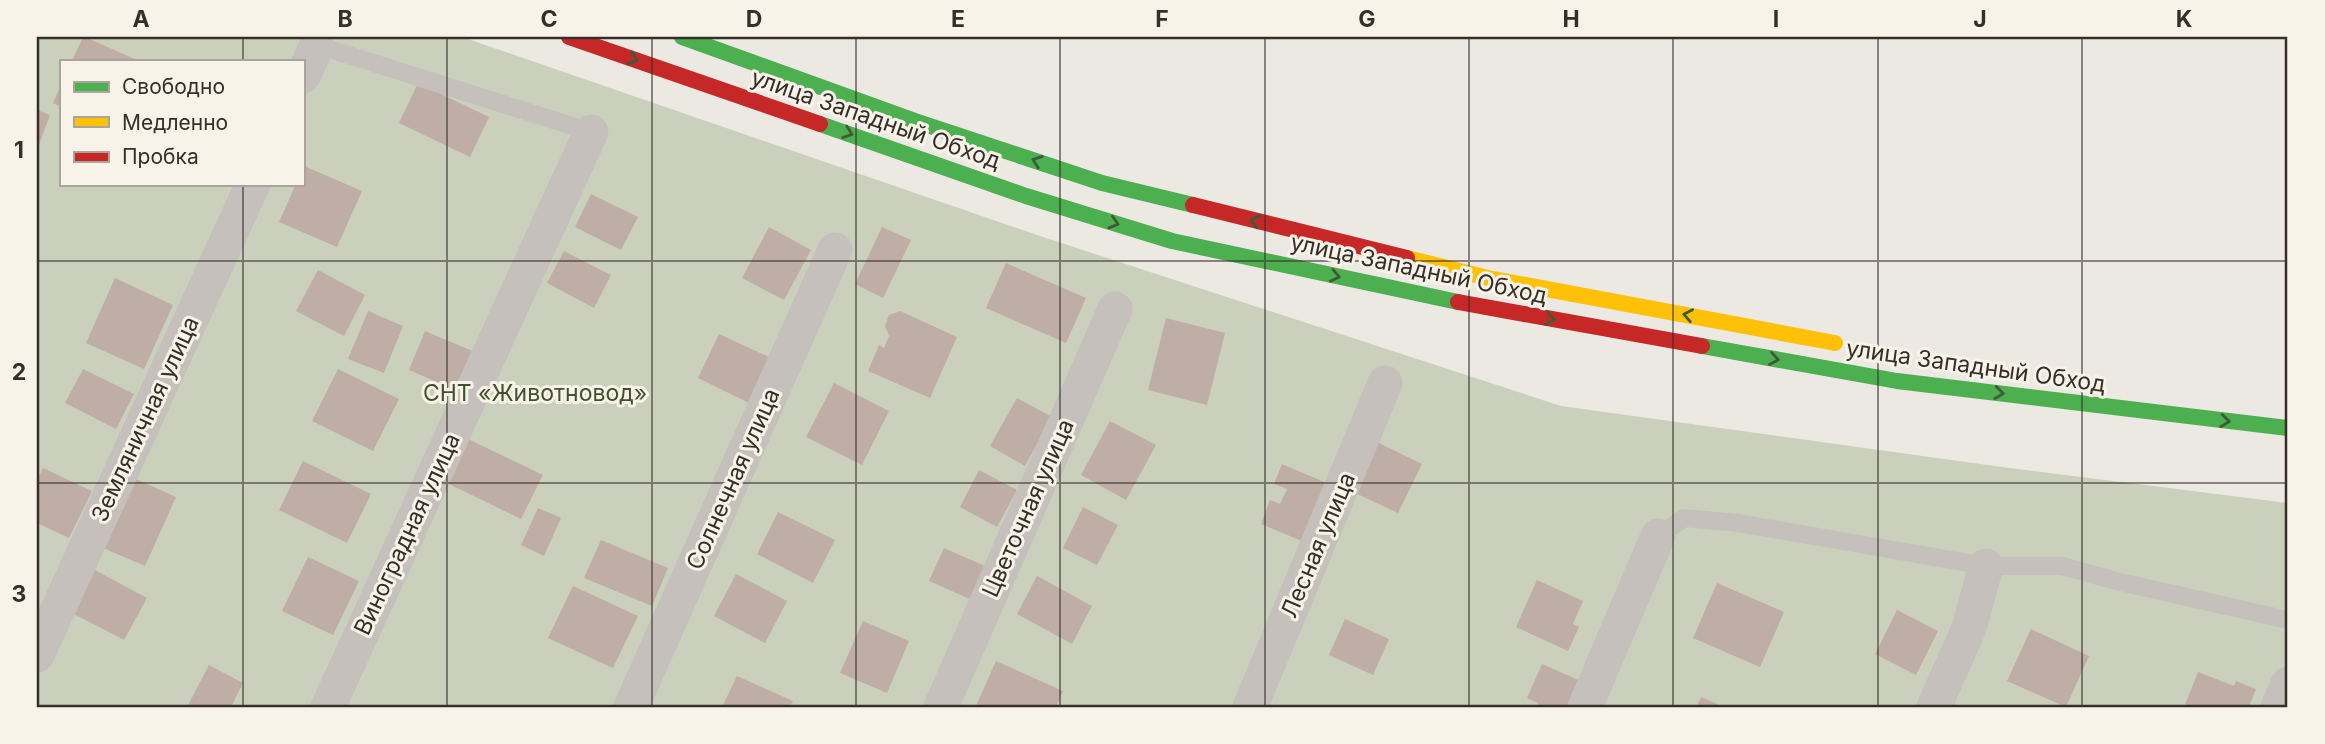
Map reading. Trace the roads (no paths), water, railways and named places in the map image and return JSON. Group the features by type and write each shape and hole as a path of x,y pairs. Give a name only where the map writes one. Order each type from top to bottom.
{"highway":[{"name":"улица Западный Обход","path":"569,37 1026,195 1172,241 1483,307 1896,381 2288,428"},
{"name":"улица Западный Обход","path":"682,37 915,121 1102,183 1488,278 1856,347"}],"street":[{"path":"304,74 317,45"},
{"name":"Виноградная улица","path":"328,707 590,132"},
{"name":"Земляничная улица","path":"37,655 252,186"},
{"name":"Солнечная улица","path":"631,707 835,250"},
{"name":"Цветочная улица","path":"941,707 1115,309"},
{"name":"Лесная улица","path":"1250,707 1385,383"},
{"path":"1585,707 1658,536"},
{"path":"1934,707 1969,628 1986,566"},
{"path":"2278,707 2288,684"}],"lane":[{"path":"317,45 590,132"},
{"path":"1658,536 1684,519 1738,523 1986,566 2062,566 2288,620"}],"park label":[{"name":"СНТ «Животновод»","path":"535,393"}]}
